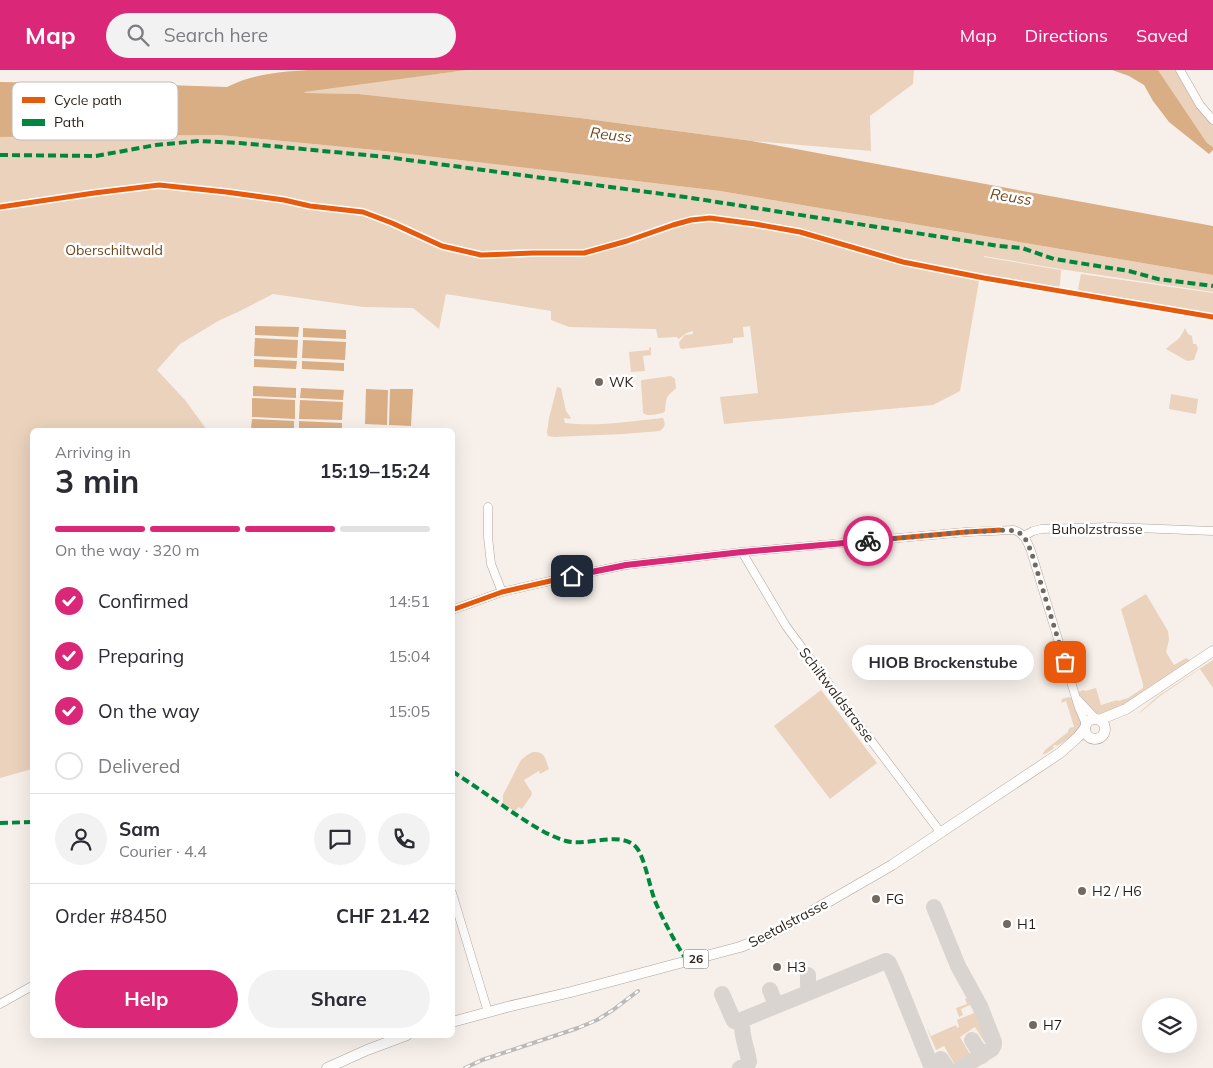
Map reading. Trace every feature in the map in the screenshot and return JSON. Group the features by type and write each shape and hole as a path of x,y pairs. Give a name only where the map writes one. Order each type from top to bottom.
{"main road":[{"path":"1126,709 1098,720 1091,720 1086,726 1087,735 1094,739 1101,737 1105,730 1126,709 1213,651"},
{"path":"1098,720 1104,725 1105,730"},
{"name":"Seetalstrasse","path":"455,1021 748,944 783,928 884,870 941,833 1060,753 1078,737 1086,726"},
{"name":"Seetalstrasse","path":"1060,753 1094,739"},
{"path":"327,1068 399,1038"}],"street":[{"path":"1180,70 1200,105 1213,120"},
{"path":"488,507 488,537 491,564 502,592"},
{"name":"Buholzstrasse","path":"1024,536 1041,529 1111,527 1213,531"},
{"path":"455,609 502,592 626,565 742,552 972,531 1009,530 1024,536 1031,551 1086,726"},
{"name":"Schiltwaldstrasse","path":"742,552 786,626 941,833"},
{"path":"1076,698 1098,720"},
{"path":"455,903 488,1012"},
{"path":"0,1004 30,987"}],"green space":[{"path":"467,70 914,70 913,84 870,116 871,151 752,141 580,118 359,94 307,93 303,91"},
{"path":"1158,70 1178,70 1200,109 1213,125 1213,147 1207,143"},
{"name":"Oberschiltwald","path":"178,135 219,135 375,150 720,191 1213,275 1213,292 984,256 1061,270 1060,284 1058,289 980,275 960,391 933,405 724,424 720,397 758,393 750,326 743,327 744,337 733,338 733,343 682,349 679,342 685,335 693,334 693,331 686,334 678,339 677,337 658,338 656,329 569,327 551,320 551,311 446,294 439,329 413,308 363,307 273,294 220,320 180,344 157,370 185,400 206,428 30,428 30,770 0,778 0,137 12,137 12,140 178,140"},
{"path":"1081,274 1213,293 1213,315 1080,293 1078,289"},
{"path":"1185,328 1188,334 1192,336 1193,344 1196,344 1198,348 1194,360 1187,361 1166,349 1179,338"},
{"path":"651,347 651,355 643,356 645,371 631,372 629,352 649,350"},
{"path":"671,376 675,379 676,388 667,398 665,411 652,415 643,413 641,381"},
{"path":"557,387 561,388 566,411 571,418 564,418 565,423 602,424 663,418 663,428 660,431 623,434 548,436 549,418"},
{"path":"1171,394 1198,399 1196,414 1169,409"},
{"path":"1146,594 1168,631 1169,640 1166,652 1174,665 1186,658 1191,661 1116,709 1106,714 1099,714 1088,706 1078,692 1096,688 1101,705 1128,698 1143,688 1121,609"},
{"path":"1213,660 1213,688 1200,669 1160,696 1140,713 1158,696"},
{"path":"821,690 877,763 830,799 774,726"},
{"path":"1069,697 1073,699 1081,725 1072,736 1057,746 1053,746 1054,748 1042,755 1045,750 1068,732 1069,728 1074,727 1066,701 1061,703 1062,699"},
{"path":"533,752 543,754 549,769 540,774 539,771 524,780 532,793 522,809 518,807 515,812 503,803 503,795 521,760"},
{"path":"968,998 988,1046 975,1027 960,1037 971,1056 955,1065 944,1046 936,1050 926,1026 931,1036 956,1025 957,1028 959,1027 957,1020 974,1013 970,1005 961,1009 963,1015 959,1017 956,1008 967,1004 965,999"}],"water":[{"name":"Reuss","path":"308,70 467,70 304,92 359,94 580,118 752,141 1213,226 1213,275 720,191 375,150 219,135 178,135 178,85 227,87 256,76"},
{"path":"1112,70 1158,70 1207,143 1213,147 1213,150 1209,154 1169,122 1153,101 1144,85 1129,76"},
{"path":"0,82 12,82 12,137 0,137"},
{"path":"255,326 299,327 298,337 255,335"},
{"path":"303,328 346,330 346,339 303,337"},
{"path":"255,338 298,340 297,358 254,356"},
{"path":"303,340 346,342 345,360 302,358"},
{"path":"254,359 297,361 296,369 254,367"},
{"path":"302,361 344,363 344,371 302,369"},
{"path":"253,386 296,388 296,398 253,396"},
{"path":"301,388 344,390 343,400 300,398"},
{"path":"366,389 388,390 387,425 365,424"},
{"path":"390,389 413,389 411,426 389,425"},
{"path":"252,398 295,400 295,419 252,417"},
{"path":"300,400 343,402 342,420 299,419"},
{"path":"252,419 294,421 294,428 251,428"},
{"path":"299,421 342,423 342,428 299,428"}],"taxiway":[{"path":"934,907 958,966 980,1006 994,1042 992,1049 961,1068"},
{"path":"740,1068 749,1062 742,1028 744,1019 886,961 889,963 895,976 932,1068"},
{"path":"808,975 808,985 813,990"},
{"path":"770,990 775,1003 781,1003"},
{"path":"722,994 734,1021 737,1022"},
{"path":"972,1040 982,1056"},
{"path":"941,1059 947,1068"}],"railway":[{"path":"465,1068 482,1060 597,1020 638,991"}],"marked path":[{"path":"0,155 96,156 156,145 199,141 240,143 386,157 685,197 1022,248 1054,259 1129,271 1158,279 1213,286"},
{"path":"455,773 525,820 545,832 566,841 584,842 612,839 629,842 636,847 642,857 658,909 687,961"},
{"path":"0,823 30,822"}],"cycle path":[{"path":"0,207 159,185 226,192 284,200 310,206 363,212 442,246 481,255 584,253 673,225 691,220 710,218 800,232 903,262 984,278 1213,317"},
{"path":"455,609 502,592 626,565 742,552 1000,530"}],"way so far":[{"path":"868,541 966,532 1009,530 1018,532 1024,536 1031,551 1065,662"}],"place":[{"name":"WK","path":"599,382"},
{"name":"HIOB Brockenstube","path":"1065,662"},
{"name":"H2 / H6","path":"1082,891"},
{"name":"FG","path":"876,899"},
{"name":"H1","path":"1007,924"},
{"name":"H3","path":"777,967"},
{"name":"H7","path":"1033,1025"}],"route":[{"path":"572,576 626,565 868,541"}]}
